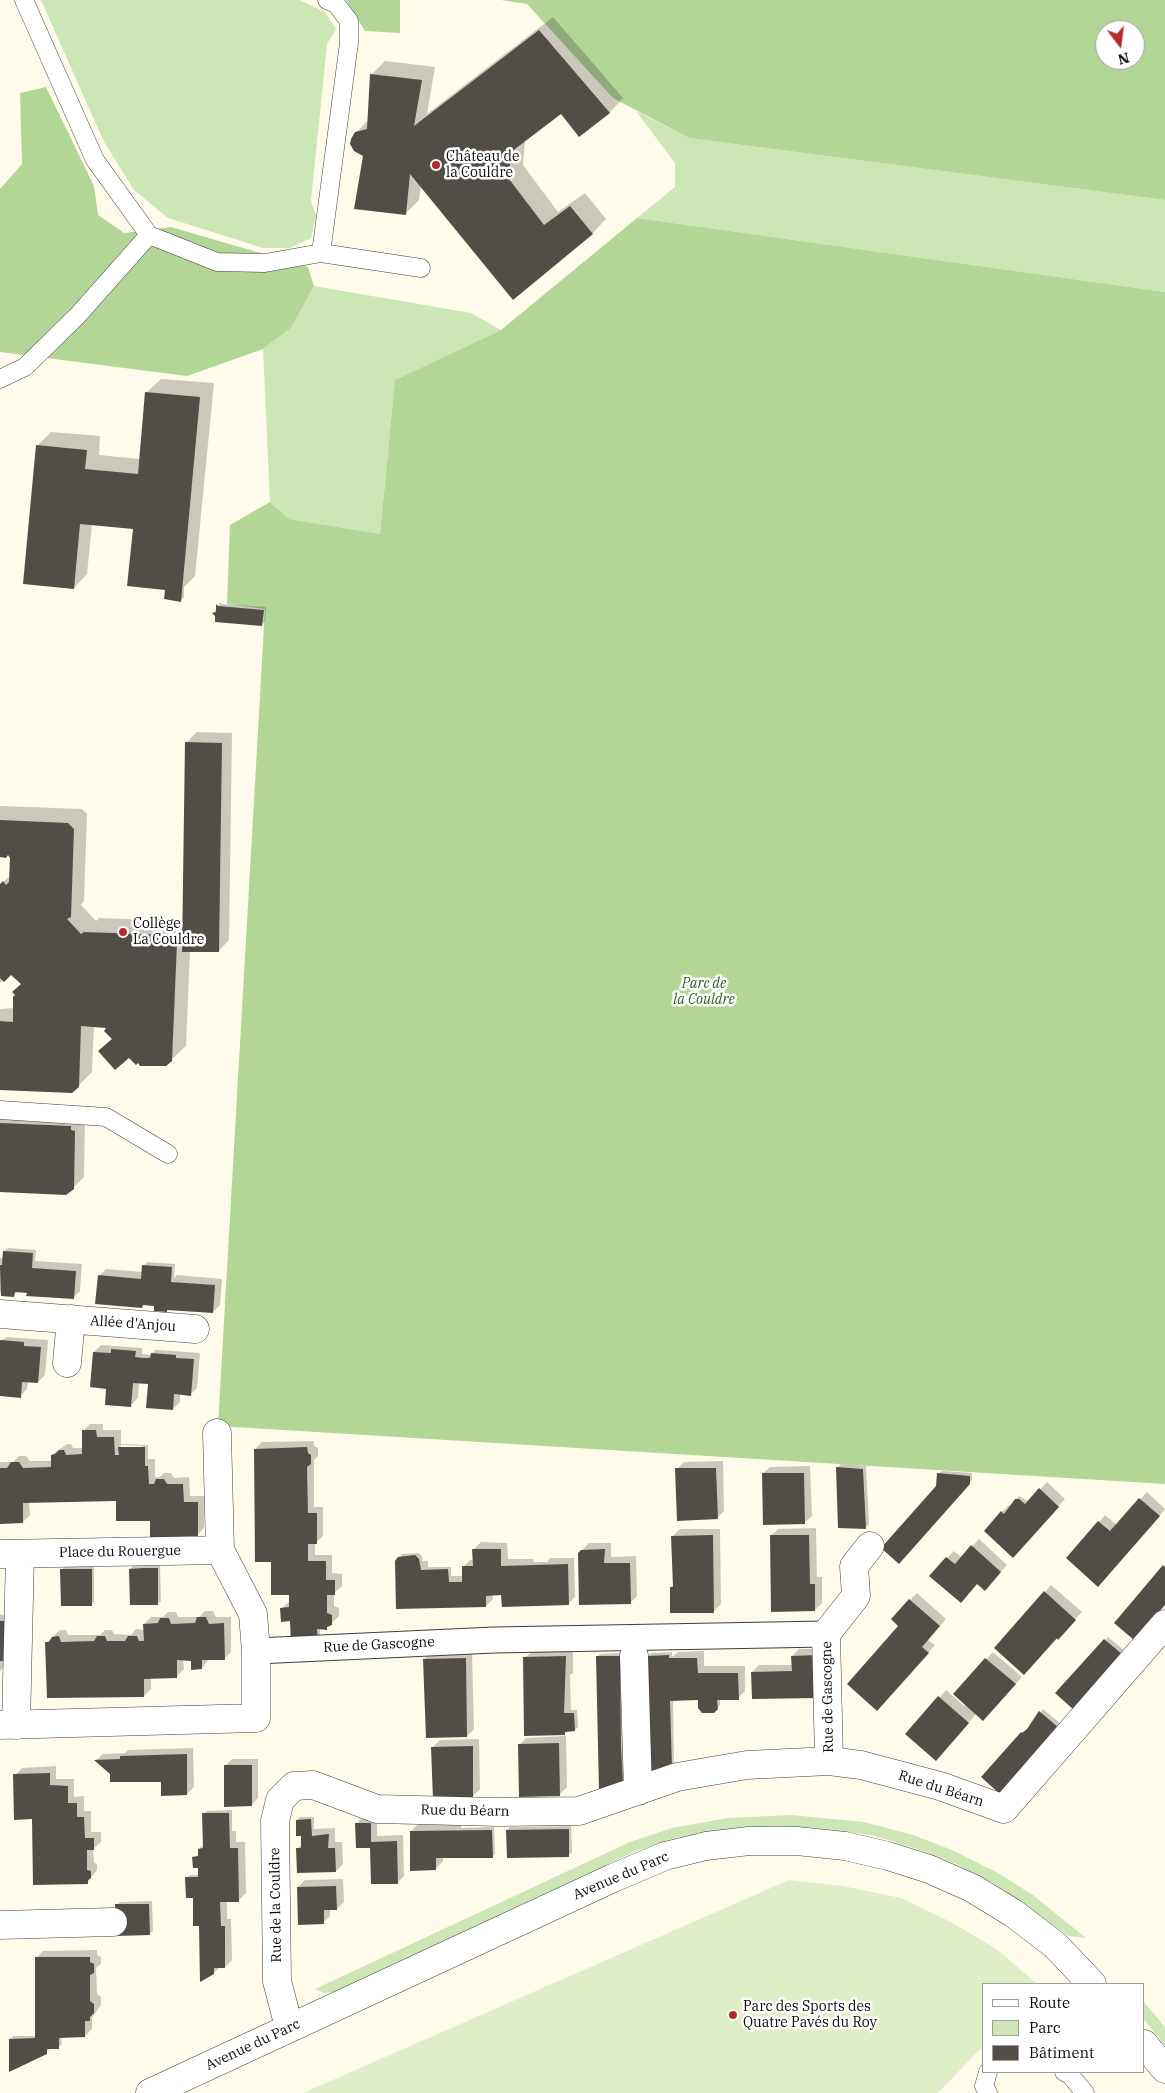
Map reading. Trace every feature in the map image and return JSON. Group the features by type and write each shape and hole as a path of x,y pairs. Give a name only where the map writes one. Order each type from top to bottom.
{"street":[{"name":"Allée d'Anjou","path":"0,1314 196,1329"},
{"name":"Allée d'Anjou","path":"67,1363 71,1319"},
{"path":"8,1725 256,1718 256,1651 253,1614 220,1550 218,1433"},
{"name":"Rue de Gascogne","path":"829,1761 826,1634 856,1596 854,1566 870,1546"},
{"name":"Place du Rouergue","path":"8,1725 10,1554 220,1550"},
{"name":"Rue du Béarn","path":"294,1786 313,1786 377,1809 498,1812 579,1811 677,1777 747,1765 829,1761 861,1765 940,1786 1004,1809 1165,1624"},
{"name":"Rue de Gascogne","path":"256,1651 494,1640 826,1634"},
{"path":"634,1656 638,1791"},
{"name":"Rue de la Couldre","path":"289,2028 277,1981 275,1821 280,1800 294,1786"},
{"name":"Avenue du Parc","path":"150,2093 613,1878 665,1856 706,1846 749,1841 796,1841 846,1846 888,1856 929,1869 972,1888 1013,1913 1055,1945 1091,1983"},
{"path":"0,1925 113,1922"},
{"path":"1145,2045 1165,2069"}],"lane":[{"path":"24,0 95,160 149,235 217,262 264,263 321,253 421,268"},
{"path":"321,253 349,43 348,21 336,4 328,0"},
{"path":"0,378 25,367 78,315 149,235"},
{"path":"0,1110 106,1116 168,1154"},
{"path":"1066,2073 1070,2075 1085,2093"}],"green space":[{"path":"41,0 299,0 325,12 336,29 327,44 311,201 316,216 311,238 290,248 263,248 168,218 134,190 104,142"},
{"path":"346,0 400,0 400,33 365,31"},
{"path":"501,0 1165,0 1165,200 689,138 613,98 527,4"},
{"path":"46,87 94,186 98,215 124,233 171,227 308,267 314,286 291,328 263,349 187,376 0,352 0,189 22,164 20,93"},
{"path":"636,111 689,138 1165,200 1165,292 637,218 675,187 675,163"},
{"name":"Parc de la Couldre","path":"637,218 1165,292 1165,1484 218,1426 265,609 227,604 230,525 270,502 289,519 380,534 395,380 501,330"},
{"path":"314,286 471,313 501,330 395,380 380,534 289,519 270,502 263,349 291,328"},
{"path":"791,1815 864,1822 913,1835 952,1850 998,1873 1033,1895 1086,1938 1069,1936 995,1884 954,1863 923,1851 872,1835 817,1828 774,1826 711,1831 674,1838 636,1851 333,1992 324,1993 315,1989 630,1842 672,1828 728,1818"},
{"name":"Parc des Sports des Quatre Pavés du Roy","path":"789,1880 843,1886 901,1898 951,1922 998,1950 1036,1983 982,1983 982,2047 938,2093 303,2093"},
{"path":"1145,2003 1165,2027 1165,2045 1145,2021"}],"building":[{"name":"Château de la Couldre","path":"539,30 610,113 579,137 561,114 511,152 509,179 544,225 570,206 593,234 513,300 410,174 406,215 354,209 363,156 354,151 350,144 355,132 367,129 370,74 422,80 414,126"},
{"path":"145,392 200,397 181,602 164,599 165,590 127,586 133,529 80,524 74,589 23,584 36,445 87,450 85,469 138,474"},
{"path":"216,604 218,606 264,610 262,626 215,622 215,616 212,613 216,612"},
{"path":"185,742 222,743 219,952 182,952"},
{"path":"0,820 68,823 74,829 71,917 67,919 81,934 84,932 171,935 177,943 172,1061 166,1066 140,1066 138,1063 136,1065 129,1058 115,1070 98,1051 112,1039 104,1031 106,1028 81,1026 79,1087 72,1093 0,1090 0,1021 13,1022 13,997 15,995 12,992 21,984 11,975 4,982 0,978 0,884 3,881 6,885 9,882 10,858 8,855 6,858 0,857"},
{"path":"0,1123 71,1126 71,1130 75,1131 74,1189 66,1195 0,1192"},
{"path":"3,1251 33,1253 32,1268 76,1271 74,1299 26,1296 27,1293 15,1292 14,1297 1,1296 0,1265 2,1265"},
{"path":"142,1265 172,1267 171,1282 215,1285 213,1313 154,1311 154,1306 143,1305 142,1308 95,1304 98,1275 141,1279"},
{"path":"0,1340 24,1342 24,1346 41,1347 38,1383 22,1382 21,1398 0,1396"},
{"path":"111,1349 136,1351 135,1357 143,1358 150,1358 151,1353 194,1359 191,1396 174,1394 173,1410 146,1408 148,1384 133,1383 131,1407 105,1405 106,1389 90,1387 93,1352 111,1353"},
{"path":"82,1430 96,1430 97,1437 114,1437 115,1455 119,1455 118,1447 145,1447 145,1466 148,1466 149,1484 154,1484 156,1479 164,1479 167,1484 183,1484 184,1502 198,1502 198,1536 150,1538 150,1521 116,1521 116,1501 23,1503 23,1523 0,1524 0,1468 7,1468 11,1462 19,1462 23,1468 51,1467 51,1455 59,1450 64,1450 66,1455 82,1454"},
{"path":"307,1447 308,1453 311,1455 311,1464 307,1467 308,1513 317,1513 317,1544 308,1544 308,1561 326,1561 326,1580 335,1580 335,1595 327,1595 327,1613 332,1615 332,1625 327,1627 327,1630 317,1629 318,1644 291,1644 290,1621 281,1622 280,1608 289,1607 289,1595 271,1595 271,1562 255,1562 254,1449"},
{"path":"836,1467 863,1469 866,1529 838,1528"},
{"path":"675,1468 716,1468 718,1519 677,1521"},
{"path":"762,1473 804,1473 805,1524 763,1525"},
{"path":"937,1473 970,1476 970,1484 899,1564 881,1548 936,1486"},
{"path":"1039,1488 1059,1507 1013,1558 984,1531 1001,1511 1004,1514 1015,1499 1019,1499 1025,1504"},
{"path":"1139,1498 1160,1516 1098,1587 1066,1558 1098,1521 1110,1531"},
{"path":"713,1535 714,1613 670,1613 670,1587 673,1587 671,1536"},
{"path":"770,1535 809,1535 810,1584 815,1584 815,1611 771,1612"},
{"path":"971,1545 1001,1572 985,1591 977,1584 961,1603 929,1576 946,1557 955,1564"},
{"path":"472,1549 501,1549 501,1566 568,1564 569,1605 502,1607 501,1595 486,1596 486,1607 396,1609 395,1561 398,1557 415,1555 419,1559 421,1570 448,1569 449,1582 462,1582 462,1566 473,1566"},
{"path":"605,1549 604,1563 630,1563 631,1604 579,1605 578,1553 581,1550"},
{"path":"1163,1565 1165,1567 1165,1605 1134,1640 1114,1623"},
{"path":"158,1568 158,1605 130,1605 129,1569"},
{"path":"60,1569 92,1569 92,1606 61,1606"},
{"path":"1044,1591 1076,1620 1024,1675 994,1648"},
{"path":"909,1599 940,1626 922,1647 929,1653 877,1711 847,1684 898,1626 891,1619"},
{"path":"197,1617 206,1617 209,1624 224,1623 225,1660 202,1660 202,1669 191,1670 191,1661 177,1660 177,1678 144,1679 144,1697 47,1698 45,1642 49,1642 52,1637 59,1636 61,1642 94,1641 97,1636 105,1636 107,1641 125,1641 128,1636 137,1636 139,1641 144,1641 143,1624 158,1623 160,1618 169,1618 171,1624 195,1623"},
{"path":"0,1621 10,1621 10,1661 0,1661"},
{"path":"1104,1639 1122,1654 1074,1710 1055,1693"},
{"path":"669,1655 669,1658 697,1658 698,1673 738,1673 739,1700 717,1700 718,1709 714,1713 702,1713 698,1708 698,1700 670,1701 672,1768 650,1772 647,1656"},
{"path":"817,1655 819,1698 752,1699 751,1672 792,1671 791,1656"},
{"path":"566,1656 564,1713 574,1713 575,1731 565,1732 565,1735 524,1736 523,1657"},
{"path":"596,1656 620,1656 623,1782 599,1792"},
{"path":"466,1658 467,1737 426,1738 423,1659"},
{"path":"985,1658 1016,1684 983,1721 953,1694"},
{"path":"938,1696 969,1723 936,1761 905,1734"},
{"path":"1039,1711 1059,1728 1000,1794 981,1777 1021,1732 1027,1729"},
{"path":"559,1743 560,1796 519,1797 518,1744"},
{"path":"473,1746 473,1798 433,1799 431,1747"},
{"path":"187,1754 187,1795 161,1796 161,1782 110,1782 110,1774 94,1760 120,1759 120,1756"},
{"path":"224,1765 252,1765 252,1806 224,1807"},
{"path":"50,1773 50,1785 68,1786 68,1803 77,1803 77,1817 84,1817 85,1838 94,1838 94,1850 87,1850 87,1870 91,1871 91,1878 88,1880 88,1884 33,1885 32,1819 14,1820 13,1774"},
{"path":"202,1813 229,1813 230,1848 238,1848 239,1902 220,1902 221,1926 225,1926 225,1968 214,1968 214,1974 200,1982 199,1926 193,1926 193,1898 186,1898 185,1877 198,1877 198,1868 193,1868 192,1857 198,1856 198,1849 203,1848"},
{"path":"311,1819 312,1836 329,1834 328,1848 335,1848 336,1872 297,1873 296,1848 301,1848 301,1836 296,1836 296,1820"},
{"path":"355,1823 371,1823 371,1842 397,1841 398,1884 371,1884 370,1848 356,1848"},
{"path":"569,1829 569,1857 507,1858 506,1830"},
{"path":"492,1830 493,1858 436,1858 436,1870 410,1871 410,1831"},
{"path":"336,1886 337,1910 324,1910 324,1924 298,1925 297,1887"},
{"path":"115,1904 149,1904 150,1935 116,1936"},
{"path":"35,1957 90,1957 90,1962 94,1964 94,1973 90,1975 90,2001 94,2004 94,2013 90,2017 90,2021 85,2021 85,2037 59,2038 59,2049 47,2049 47,2054 9,2072 9,2039 35,2038"}],"place":[{"name":"Château de la Couldre","path":"436,165"},
{"name":"Collège La Couldre","path":"123,932"},
{"name":"Parc des Sports des Quatre Pavés du Roy","path":"733,2015"}]}
